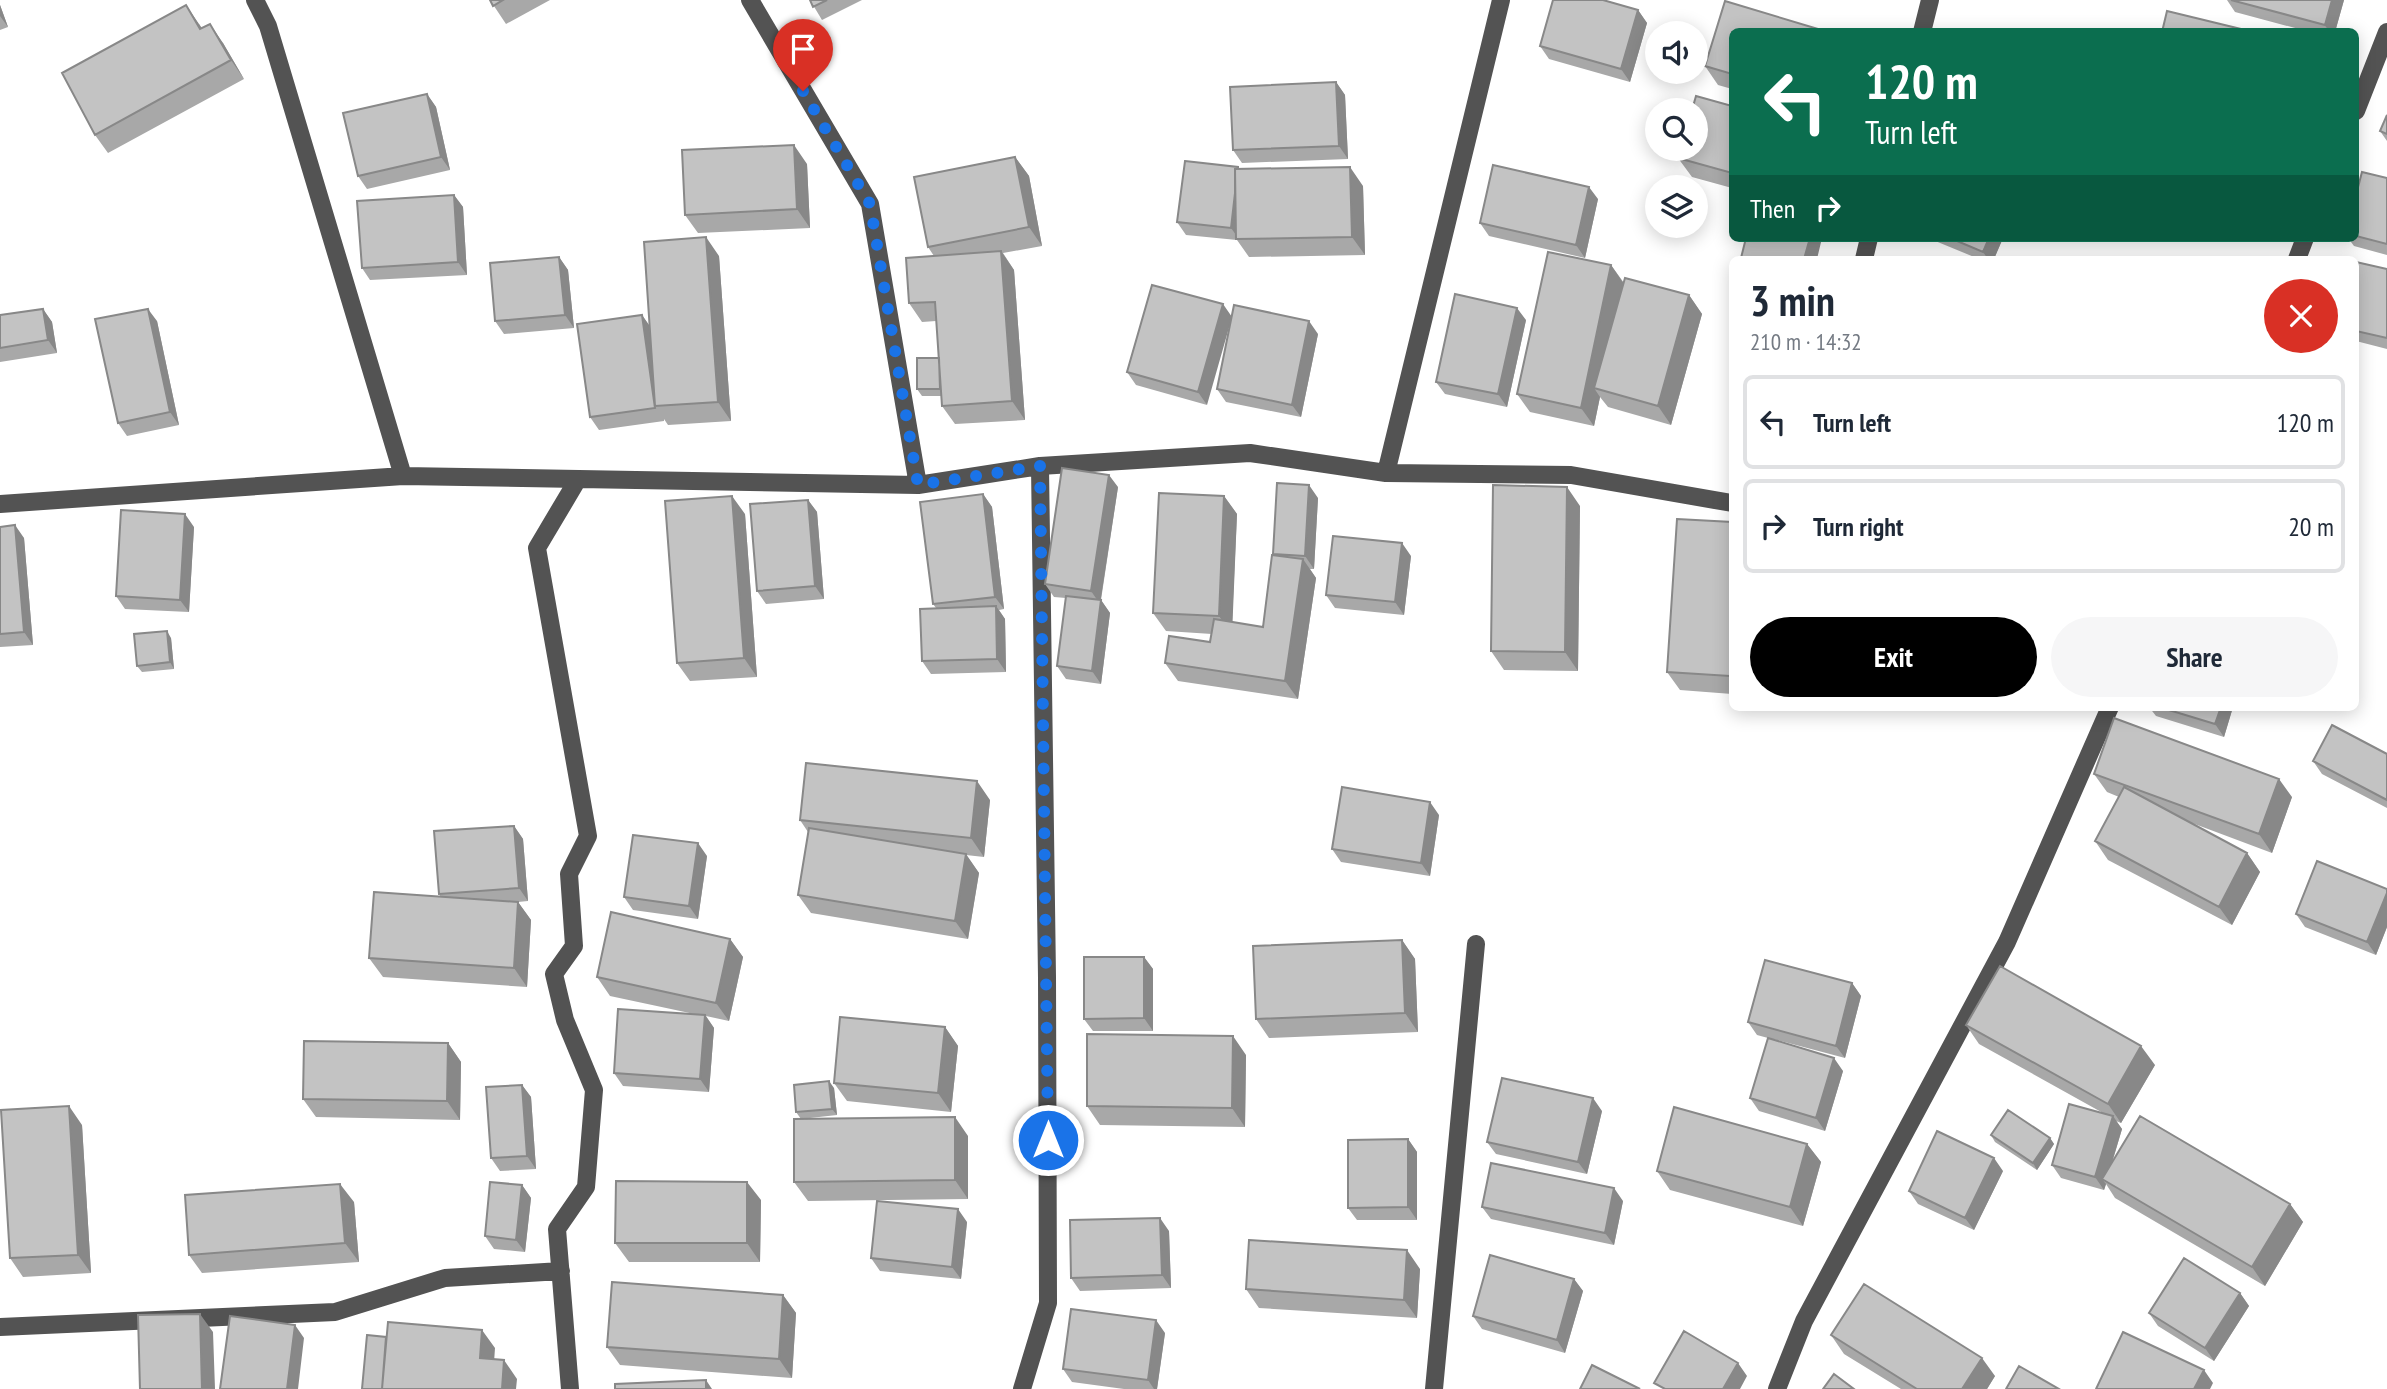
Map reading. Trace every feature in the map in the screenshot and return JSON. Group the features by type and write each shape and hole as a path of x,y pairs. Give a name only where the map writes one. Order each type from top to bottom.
{"street":[{"path":"255,0 268,26 403,475"},
{"path":"750,0 870,204 918,485"},
{"path":"1386,473 1501,0"},
{"path":"1923,28 1930,0"},
{"path":"2359,103 2387,32"},
{"path":"0,504 403,475 918,485 1040,466 1250,453 1386,473 1571,475 1729,502"},
{"path":"1023,1389 1048,1303 1040,466"},
{"path":"570,1389 557,1228 586,1187 594,1090 565,1020 554,974 575,946 569,874 588,836 537,548 578,479"},
{"path":"1777,1389 1804,1321 2007,942 2108,711"},
{"path":"1434,1389 1476,944"},
{"path":"0,1327 335,1312 445,1278 561,1271"}],"building":[{"path":"490,0 503,0 493,6"},
{"path":"810,0 827,0 813,7"},
{"path":"1553,0 1603,0 1638,10 1621,69 1540,46"},
{"path":"2231,0 2332,0 2325,25"},
{"path":"1725,1 1815,28 1729,28 1729,73 1708,67 1708,56"},
{"path":"186,5 200,29 210,24 231,60 95,135 62,73"},
{"path":"2167,11 2237,28 2163,28"},
{"path":"1336,82 1339,146 1233,150 1230,87"},
{"path":"427,94 441,157 358,176 343,113"},
{"path":"1708,99 1729,105 1729,172 1689,161 1708,161"},
{"path":"2387,115 2387,134 2380,131"},
{"path":"794,145 797,209 685,215 682,150"},
{"path":"1015,157 1029,227 928,247 914,177"},
{"path":"1185,161 1238,167 1235,169 1231,228 1177,222"},
{"path":"1493,165 1589,187 1576,245 1480,223"},
{"path":"1350,167 1352,237 1236,239 1235,169"},
{"path":"2362,172 2387,178 2387,244 2359,237 2359,184"},
{"path":"454,195 458,262 362,268 357,201"},
{"path":"706,237 718,402 655,406 644,242"},
{"path":"1745,242 1809,242 1805,256 1742,256"},
{"path":"1959,242 1987,242 1983,252"},
{"path":"1001,251 1012,401 942,406 935,302 909,303 906,258"},
{"path":"1548,252 1611,265 1581,408 1517,394"},
{"path":"559,257 565,315 495,321 490,263"},
{"path":"2359,263 2387,269 2387,338 2359,332"},
{"path":"1625,278 1689,295 1658,406 1594,388"},
{"path":"1152,285 1223,304 1198,392 1127,372"},
{"path":"1455,294 1517,308 1498,394 1436,382"},
{"path":"1234,305 1309,321 1292,405 1217,389"},
{"path":"43,309 48,340 0,348 0,315"},
{"path":"148,309 170,412 118,423 95,319"},
{"path":"642,315 655,408 590,417 577,324"},
{"path":"917,358 939,358 940,389 917,389"},
{"path":"1062,468 1109,475 1091,591 1045,584"},
{"path":"1277,483 1309,485 1305,556 1273,554"},
{"path":"1493,485 1567,487 1565,652 1491,651"},
{"path":"1159,493 1224,496 1219,616 1153,613"},
{"path":"983,494 995,597 933,604 920,502"},
{"path":"732,496 744,658 677,663 665,501"},
{"path":"808,500 815,586 757,591 750,504"},
{"path":"121,510 185,514 180,600 116,596"},
{"path":"1677,519 1729,522 1729,676 1667,672"},
{"path":"15,525 24,632 0,634 0,527"},
{"path":"1333,536 1402,543 1395,602 1326,595"},
{"path":"1272,555 1303,559 1285,681 1165,663 1169,636 1210,642 1214,619 1263,627"},
{"path":"1066,596 1101,600 1092,671 1057,666"},
{"path":"996,606 997,659 922,661 920,609"},
{"path":"167,631 170,662 137,666 134,634"},
{"path":"2172,711 2220,711 2215,724"},
{"path":"2114,718 2279,779 2259,834 2094,774"},
{"path":"2332,725 2387,754 2387,800 2313,761"},
{"path":"806,763 977,781 971,838 800,820"},
{"path":"1342,787 1430,802 1421,863 1332,849"},
{"path":"2124,787 2247,853 2219,907 2095,841"},
{"path":"514,826 519,888 439,894 434,831"},
{"path":"809,828 966,854 955,921 798,895"},
{"path":"633,835 698,843 689,906 624,897"},
{"path":"2317,861 2387,889 2367,942 2296,914"},
{"path":"374,892 518,902 514,968 369,958"},
{"path":"611,912 730,939 716,1003 597,977"},
{"path":"1402,940 1405,1013 1256,1019 1253,946"},
{"path":"1084,957 1144,957 1144,1018 1084,1019"},
{"path":"1765,960 1852,983 1836,1046 1748,1022"},
{"path":"2000,966 2141,1046 2108,1104 1966,1025"},
{"path":"618,1009 705,1015 700,1079 614,1073"},
{"path":"840,1017 945,1027 938,1093 834,1083"},
{"path":"1087,1034 1233,1036 1232,1108 1087,1106"},
{"path":"1768,1038 1834,1058 1816,1118 1750,1098"},
{"path":"304,1041 448,1043 447,1101 303,1099"},
{"path":"1502,1078 1593,1098 1578,1162 1487,1142"},
{"path":"829,1081 832,1109 796,1112 794,1085"},
{"path":"522,1085 527,1156 491,1158 486,1087"},
{"path":"2069,1104 2113,1116 2095,1177 2052,1165"},
{"path":"69,1106 78,1255 10,1258 1,1110"},
{"path":"1674,1107 1807,1144 1790,1207 1657,1171"},
{"path":"2008,1110 2050,1138 2033,1163 1991,1135"},
{"path":"2140,1116 2290,1204 2252,1267 2102,1179"},
{"path":"955,1117 955,1180 794,1182 794,1119"},
{"path":"1937,1131 1994,1158 1965,1218 1909,1191"},
{"path":"1408,1139 1408,1207 1348,1208 1348,1140"},
{"path":"1491,1163 1614,1188 1605,1233 1482,1207"},
{"path":"616,1181 747,1182 747,1243 615,1243"},
{"path":"490,1182 522,1185 516,1240 485,1236"},
{"path":"340,1184 345,1243 189,1255 185,1195"},
{"path":"877,1201 958,1209 952,1267 871,1258"},
{"path":"1160,1218 1162,1275 1071,1278 1070,1220"},
{"path":"1249,1240 1407,1250 1404,1300 1246,1289"},
{"path":"1490,1255 1574,1279 1557,1340 1473,1316"},
{"path":"2184,1258 2240,1293 2205,1348 2149,1313"},
{"path":"612,1282 783,1295 779,1359 607,1347"},
{"path":"1864,1284 1982,1358 1962,1389 1917,1389 1831,1335"},
{"path":"1071,1309 1156,1320 1148,1380 1063,1369"},
{"path":"200,1314 202,1389 140,1389 138,1315"},
{"path":"230,1316 295,1325 287,1389 220,1389"},
{"path":"388,1322 482,1330 480,1358 504,1360 502,1389 382,1389"},
{"path":"1684,1331 1738,1363 1723,1389 1665,1389 1654,1383"},
{"path":"2123,1332 2204,1370 2194,1389 2096,1389"},
{"path":"367,1335 386,1337 382,1389 362,1389"},
{"path":"1592,1365 1640,1389 1580,1389"},
{"path":"2019,1366 2059,1389 2006,1389"},
{"path":"1834,1374 1854,1389 1823,1389"},
{"path":"706,1380 706,1389 615,1389 615,1384"}],"route":[{"path":"803,91 870,204 918,485 1040,466 1048,1140"}]}
